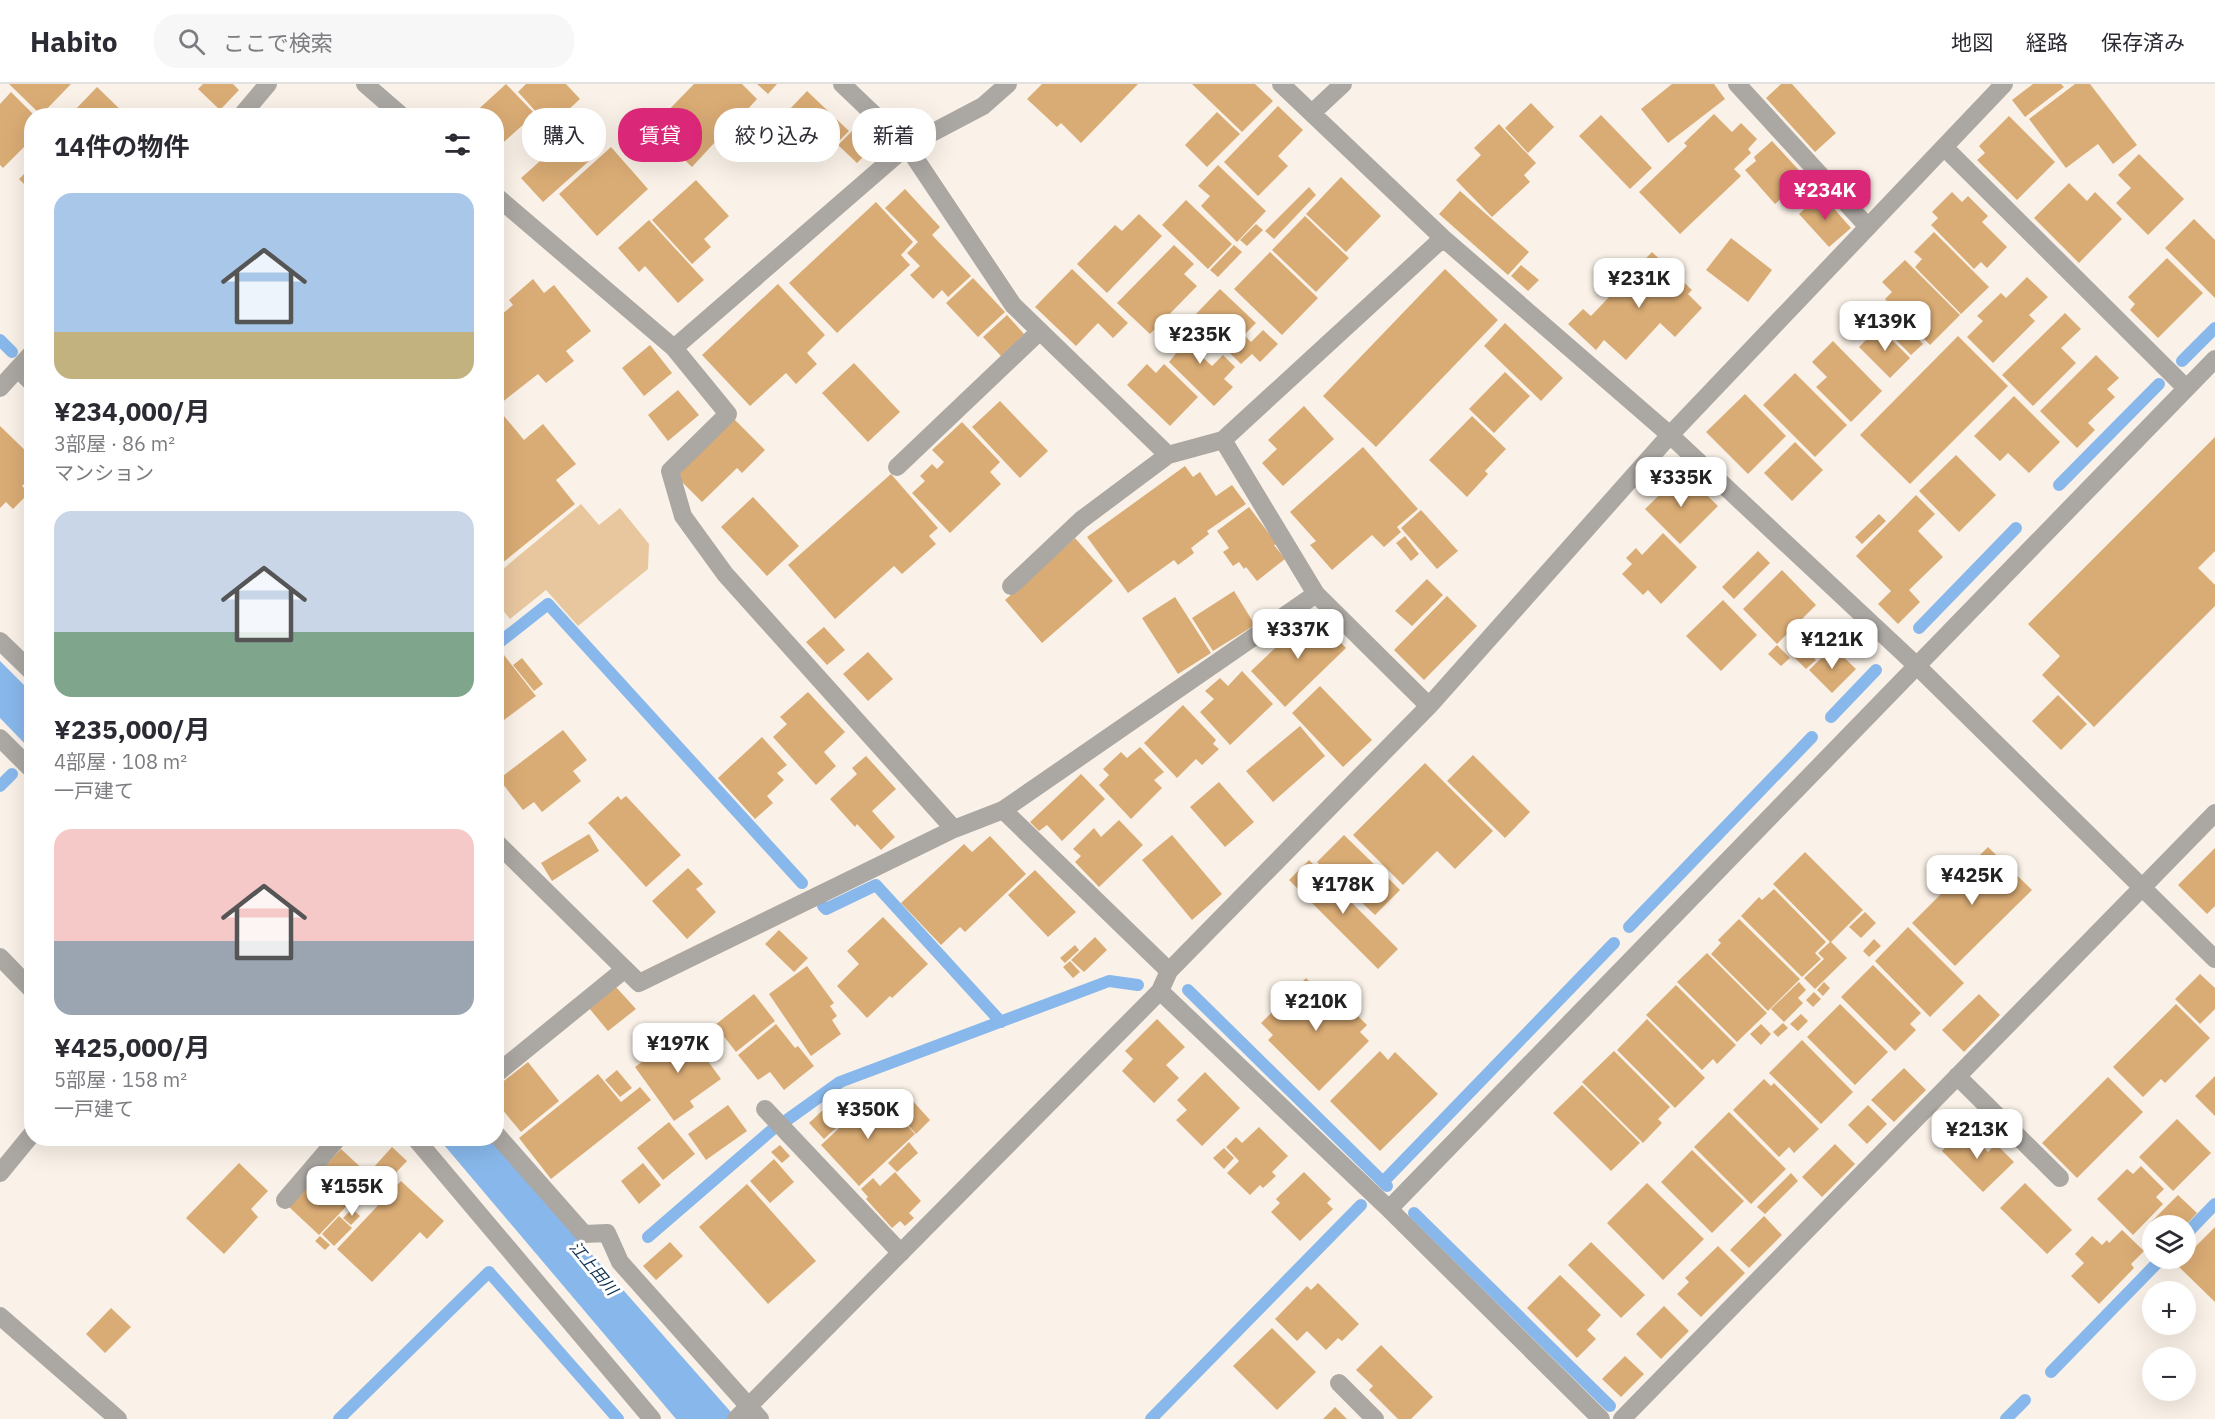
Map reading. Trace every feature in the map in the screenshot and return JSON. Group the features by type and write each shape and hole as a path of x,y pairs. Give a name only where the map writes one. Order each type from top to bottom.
{"street":[{"path":"248,108 268,84"},
{"path":"365,84 393,108"},
{"path":"842,84 867,108"},
{"path":"936,131 983,106 1008,84"},
{"path":"1281,84 1443,238 1670,435 1916,665 2215,959"},
{"path":"1312,113 1343,84"},
{"path":"1737,84 1868,227"},
{"path":"504,1143 584,1234 607,1233 620,1262 746,1416 901,1253 1160,991 1169,971 1429,706 1670,435 2004,84"},
{"path":"1944,147 2186,388"},
{"path":"674,348 890,162"},
{"path":"917,162 1013,305 1168,454"},
{"path":"504,203 674,348 728,414 670,471 683,516 725,574 954,829"},
{"path":"1011,586 1081,520 1168,454 1223,440 1443,238"},
{"path":"897,467 1040,331"},
{"path":"1389,1209 2215,358"},
{"path":"0,388 24,362"},
{"path":"18,369 24,375"},
{"path":"1223,440 1316,594 1429,706"},
{"path":"504,850 639,983 954,829 1003,810 1316,594"},
{"path":"0,641 24,664"},
{"path":"0,738 24,762"},
{"path":"1003,810 1169,971"},
{"path":"1622,1419 2215,813"},
{"path":"0,957 24,982"},
{"path":"504,1067 625,969"},
{"path":"1160,991 1389,1209 1601,1419"},
{"path":"1957,1076 2060,1178"},
{"path":"765,1109 901,1253"},
{"path":"0,1173 24,1144"},
{"path":"285,1200 331,1146"},
{"path":"422,1146 650,1418"},
{"path":"0,1316 118,1419"},
{"path":"1339,1383 1375,1419"}],"shaded area":[{"path":"581,504 599,525 620,508 649,544 648,569 578,626 546,590 510,619 504,612 504,568"}],"water":[{"path":"0,661 24,685 24,743 0,718"},
{"name":"江上田川","path":"445,1146 496,1146 737,1419 676,1419"}],"building":[{"path":"9,84 71,84 48,108 34,108"},
{"path":"203,84 233,84 239,90 222,108 218,108 198,89"},
{"path":"506,84 529,108 522,108 522,126 504,142 504,108 480,108"},
{"path":"526,84 566,84 580,99 570,108 533,108 518,92"},
{"path":"694,84 742,84 757,99 749,108 714,108 714,143 702,156 702,108 671,108"},
{"path":"757,84 777,84 768,94"},
{"path":"1042,84 1138,84 1081,143 1061,123 1057,127 1027,99"},
{"path":"1192,84 1255,84 1273,101 1242,132"},
{"path":"1672,84 1714,84 1725,99 1668,143 1641,109"},
{"path":"1781,84 1792,84 1836,133 1815,152 1766,98"},
{"path":"2033,84 2061,84 2064,87 2025,117 2012,100"},
{"path":"2075,84 2090,84 2137,145 2113,164 2098,144 2066,168 2029,119"},
{"path":"97,87 119,108 77,108"},
{"path":"807,91 825,108 791,108"},
{"path":"11,92 27,108 24,108 24,147 3,168 0,165 0,104"},
{"path":"1531,103 1554,127 1528,153 1505,128"},
{"path":"1278,106 1303,130 1278,156 1288,166 1258,196 1224,162"},
{"path":"1217,112 1240,134 1207,167 1185,145"},
{"path":"1714,114 1732,132 1741,123 1757,139 1748,149 1751,153 1734,169 1741,176 1680,234 1639,192 1687,146 1684,143"},
{"path":"1601,115 1652,168 1630,189 1579,136"},
{"path":"2009,116 2055,162 2017,200 1977,160 1985,153 1979,146"},
{"path":"840,122 849,131 840,140"},
{"path":"1499,124 1536,163 1524,175 1530,182 1492,217 1456,180 1481,155 1474,148"},
{"path":"852,131 852,158 840,147 840,143"},
{"path":"1772,141 1819,192 1800,209 1786,194 1775,204 1745,170 1756,161 1754,157"},
{"path":"611,147 618,155 618,162 624,162 648,189 597,236 559,194 594,162 606,162 606,152"},
{"path":"2139,154 2184,199 2148,235 2116,203 2131,188 2118,175"},
{"path":"539,162 588,162 543,202 521,178"},
{"path":"687,162 697,162 692,167"},
{"path":"1218,165 1266,211 1237,242 1201,206 1210,196 1198,186"},
{"path":"24,174 24,184 19,179"},
{"path":"1341,177 1381,216 1346,252 1306,214"},
{"path":"696,180 729,216 704,239 711,247 692,264 652,220"},
{"path":"2069,183 2087,201 2095,192 2122,219 2079,263 2034,218"},
{"path":"1309,187 1316,195 1274,239 1265,231"},
{"path":"905,189 940,227 932,235 971,276 948,297 942,290 933,299 910,275 920,266 907,253 918,242 885,208"},
{"path":"1460,191 1529,252 1508,275 1439,214"},
{"path":"1952,192 1962,202 1968,196 1988,216 1982,222 2007,247 1987,268 1981,262 1974,269 1931,225 1938,218 1932,212"},
{"path":"1821,194 1851,228 1829,247 1799,214"},
{"path":"1186,200 1232,244 1208,269 1162,225"},
{"path":"876,202 913,242 901,255 910,265 837,333 789,283"},
{"path":"1139,214 1162,236 1107,293 1077,264 1115,225 1122,231"},
{"path":"1305,216 1349,258 1316,292 1272,250"},
{"path":"2194,219 2215,240 2215,298 2165,248"},
{"path":"649,220 704,280 678,303 645,266 639,272 618,248"},
{"path":"1256,224 1263,230 1247,246 1240,240"},
{"path":"1934,232 1989,287 1961,314 1915,267 1922,259 1914,252"},
{"path":"1731,238 1772,270 1748,302 1706,270"},
{"path":"1174,245 1194,264 1184,274 1197,286 1150,334 1117,303"},
{"path":"1234,245 1242,252 1218,277 1210,270"},
{"path":"1270,252 1318,298 1282,335 1234,289"},
{"path":"1652,252 1692,290 1688,294 1702,308 1675,337 1660,323 1626,360 1604,340 1596,350 1568,324 1583,309 1591,316"},
{"path":"2167,258 2203,293 2158,338 2130,310 2135,304 2128,297"},
{"path":"1905,260 1960,315 1930,345 1885,299 1892,292 1882,282"},
{"path":"1521,265 1539,280 1528,291 1511,276"},
{"path":"1072,269 1128,323 1113,338 1098,323 1076,346 1035,307"},
{"path":"1445,269 1498,320 1376,447 1323,396"},
{"path":"2027,277 2048,297 2029,315 2035,321 1993,363 1967,337 1983,321 1977,316 2001,293 2006,298"},
{"path":"973,278 1005,312 978,337 946,303"},
{"path":"533,279 544,293 554,285 591,331 566,351 574,361 546,383 538,374 504,401 504,312 513,305 509,300"},
{"path":"778,284 825,335 807,353 817,364 796,384 786,373 750,406 702,355"},
{"path":"1220,289 1256,323 1244,335 1251,342 1263,330 1278,344 1260,362 1252,354 1241,364 1193,317"},
{"path":"1892,313 1923,344 1911,355 1880,324"},
{"path":"2065,313 2081,329 2061,348 2076,363 2033,406 2002,375"},
{"path":"1007,315 1024,334 1001,356 983,337"},
{"path":"1188,321 1209,342 1198,353 1212,366 1223,355 1235,367 1224,379 1233,387 1214,406 1169,362 1178,351 1168,342"},
{"path":"1505,323 1563,378 1541,401 1484,346"},
{"path":"1879,327 1910,358 1890,378 1859,347"},
{"path":"1958,336 2008,386 1910,484 1860,435"},
{"path":"1833,341 1882,391 1851,422 1816,387 1827,377 1812,362"},
{"path":"650,345 672,373 644,396 622,368"},
{"path":"2096,355 2119,378 2107,389 2115,397 2088,423 2095,430 2077,448 2040,411"},
{"path":"854,363 900,412 868,442 822,393"},
{"path":"1147,364 1156,373 1164,364 1198,397 1170,426 1127,385"},
{"path":"1505,372 1530,396 1494,433 1469,409"},
{"path":"1795,373 1847,425 1815,457 1763,405"},
{"path":"678,390 699,415 668,441 648,415"},
{"path":"1745,394 1786,436 1748,474 1706,432"},
{"path":"2014,396 2060,442 2029,473 2008,453 2000,461 1974,436"},
{"path":"1000,401 1048,451 1020,478 972,427"},
{"path":"1304,406 1334,439 1283,486 1262,463 1277,449 1268,440"},
{"path":"504,416 524,440 543,424 576,464 556,480 575,504 504,562"},
{"path":"1472,416 1506,449 1485,471 1488,474 1467,497 1429,460"},
{"path":"734,419 765,450 742,473 737,468 702,502 676,476"},
{"path":"962,422 1000,462 990,472 1001,484 950,533 912,493 925,481 920,476 932,464 937,469 944,462 932,450"},
{"path":"0,426 24,449 24,484 22,486 24,498 13,509 6,502 0,508"},
{"path":"2215,437 2215,551 2198,568 2215,585 2215,606 2094,727 2042,675 2060,656 2028,624"},
{"path":"1795,442 1823,470 1792,501 1764,473"},
{"path":"1363,447 1418,509 1397,527 1401,532 1384,547 1372,535 1332,570 1310,545 1316,541 1290,512"},
{"path":"1956,455 1996,495 1959,532 1919,491"},
{"path":"1185,466 1193,477 1200,472 1216,496 1232,485 1246,504 1207,531 1209,534 1191,548 1194,553 1178,565 1174,560 1128,593 1087,537"},
{"path":"1683,472 1718,506 1680,544 1645,509"},
{"path":"891,474 938,528 929,536 936,544 902,574 894,566 835,619 788,565"},
{"path":"1916,495 1935,514 1918,531 1943,557 1909,590 1920,602 1898,624 1878,604 1891,591 1856,556"},
{"path":"753,497 799,546 767,576 721,527"},
{"path":"1249,507 1277,544 1274,545 1285,559 1257,581 1239,562 1233,566 1223,552 1229,548 1217,531"},
{"path":"1421,510 1458,551 1437,569 1401,528"},
{"path":"1879,514 1886,521 1862,544 1855,537"},
{"path":"1663,533 1697,567 1661,604 1648,590 1643,595 1622,574 1632,564 1626,558 1636,548 1642,555"},
{"path":"1405,536 1419,554 1411,561 1396,543"},
{"path":"1075,538 1113,581 1042,643 1005,600"},
{"path":"1758,551 1770,563 1734,599 1722,587"},
{"path":"1782,570 1816,605 1777,644 1743,609"},
{"path":"1427,579 1443,595 1412,626 1395,611"},
{"path":"1234,591 1255,625 1213,651 1192,618"},
{"path":"1447,596 1477,626 1424,680 1394,650"},
{"path":"1175,597 1211,653 1178,674 1142,618"},
{"path":"1723,600 1757,635 1721,671 1686,636"},
{"path":"1312,613 1346,648 1285,707 1251,671"},
{"path":"824,627 845,650 827,665 806,642"},
{"path":"1777,645 1790,658 1781,666 1768,654"},
{"path":"1802,646 1816,660 1806,669 1792,655"},
{"path":"1833,647 1856,669 1832,693 1809,670"},
{"path":"868,652 893,679 868,701 843,674"},
{"path":"504,655 536,696 504,720"},
{"path":"522,658 543,684 534,691 513,665"},
{"path":"1242,671 1273,704 1230,745 1200,712 1214,699 1205,691 1220,678 1228,686"},
{"path":"1320,686 1372,740 1343,767 1292,713"},
{"path":"808,692 845,732 824,752 836,766 816,785 773,737 787,724 780,717"},
{"path":"2058,695 2087,724 2061,750 2032,721"},
{"path":"1183,705 1216,740 1213,744 1219,749 1202,765 1196,759 1177,778 1144,743"},
{"path":"1300,726 1325,756 1273,802 1246,771"},
{"path":"563,730 587,760 573,771 581,781 542,812 534,802 523,810 504,785 504,775"},
{"path":"762,737 787,765 777,773 784,780 767,796 773,803 755,819 718,778"},
{"path":"1140,747 1164,772 1154,780 1162,788 1131,819 1099,785 1109,775 1103,769 1121,752 1127,758"},
{"path":"1473,755 1530,812 1505,838 1447,781"},
{"path":"866,756 896,789 872,811 895,837 881,850 857,824 855,827 830,799 857,774 852,768"},
{"path":"1425,763 1493,831 1455,869 1437,851 1403,885 1353,835"},
{"path":"1081,774 1105,799 1062,841 1047,825 1039,831 1030,822"},
{"path":"1219,782 1254,822 1225,847 1190,807"},
{"path":"618,796 621,800 626,796 681,855 646,887 588,823"},
{"path":"1119,820 1143,845 1099,887 1075,862 1081,856 1073,849 1094,828 1101,837"},
{"path":"589,834 599,851 552,881 541,863"},
{"path":"1172,835 1222,894 1192,920 1142,860"},
{"path":"1344,835 1381,871 1354,898 1317,862"},
{"path":"990,836 1026,874 965,932 960,927 941,945 901,903 964,844 972,852"},
{"path":"1988,847 2032,890 1955,966 1912,923 1951,884 1946,879 1959,866 1964,871"},
{"path":"2215,848 2215,906 2207,914 2178,885"},
{"path":"1805,852 1863,910 1831,942 1847,958 1815,989 1804,978 1824,959 1818,953 1830,942 1773,884"},
{"path":"1309,860 1398,949 1378,969 1289,880"},
{"path":"688,868 703,884 696,889 716,912 687,939 652,901"},
{"path":"1035,870 1076,912 1048,937 1008,895"},
{"path":"1383,873 1400,890 1375,915 1358,899"},
{"path":"1774,889 1826,942 1815,953 1821,959 1802,977 1741,916 1759,897 1762,900"},
{"path":"1865,912 1876,923 1861,938 1849,927"},
{"path":"883,917 928,964 867,1018 837,986 859,964 847,951"},
{"path":"1739,919 1800,979 1768,1011 1711,954 1721,943 1718,940"},
{"path":"1908,927 1964,983 1930,1017 1875,961"},
{"path":"779,930 808,958 794,972 765,944"},
{"path":"1095,937 1107,950 1084,972 1071,960"},
{"path":"1874,939 1881,946 1869,957 1863,951"},
{"path":"1075,945 1079,950 1065,963 1060,958"},
{"path":"1707,953 1767,1013 1737,1042 1677,982"},
{"path":"1070,961 1080,972 1073,978 1063,967"},
{"path":"1873,965 1921,1013 1910,1024 1916,1030 1895,1051 1841,997"},
{"path":"807,966 834,1003 830,1006 837,1016 832,1020 841,1034 811,1056 769,994"},
{"path":"2200,974 2215,988 2215,1009 2200,1024 2175,999"},
{"path":"1306,978 1318,990 1325,983 1367,1025 1360,1032 1369,1041 1319,1091 1268,1040 1273,1035 1261,1023"},
{"path":"1799,982 1806,990 1798,998 1803,1003 1784,1022 1771,1009"},
{"path":"1824,982 1830,988 1823,996 1817,990"},
{"path":"1676,985 1736,1045 1717,1064 1713,1059 1702,1070 1646,1015"},
{"path":"615,986 636,1009 608,1031 589,1008"},
{"path":"1814,992 1821,999 1813,1007 1806,1000"},
{"path":"754,994 775,1021 736,1052 715,1025"},
{"path":"1979,994 2000,1015 1964,1052 1942,1030"},
{"path":"1840,1004 1888,1052 1855,1085 1807,1037"},
{"path":"2176,1004 2210,1038 2165,1083 2161,1079 2143,1097 2113,1067"},
{"path":"1801,1014 1808,1021 1798,1031 1790,1024"},
{"path":"1157,1019 1185,1047 1166,1065 1179,1078 1154,1103 1122,1071 1133,1059 1125,1051"},
{"path":"1647,1019 1705,1078 1675,1108 1617,1050"},
{"path":"1783,1023 1788,1028 1778,1037 1773,1032"},
{"path":"776,1024 795,1048 798,1046 814,1066 784,1090 770,1072 758,1080 738,1055"},
{"path":"1761,1024 1771,1034 1761,1045 1750,1034"},
{"path":"685,1030 721,1079 690,1101 694,1107 674,1121 635,1067"},
{"path":"1802,1040 1853,1092 1821,1124 1769,1073"},
{"path":"1380,1051 1388,1060 1395,1052 1438,1094 1380,1151 1330,1101"},
{"path":"1614,1051 1670,1107 1658,1119 1662,1123 1643,1143 1582,1082"},
{"path":"528,1062 559,1101 521,1132 504,1112 504,1081"},
{"path":"1904,1068 1926,1090 1894,1122 1871,1100"},
{"path":"617,1070 632,1088 620,1097 605,1080"},
{"path":"1205,1072 1240,1108 1202,1146 1176,1120 1187,1110 1177,1100"},
{"path":"598,1074 621,1102 640,1087 651,1100 551,1179 519,1138"},
{"path":"2215,1076 2215,1116 2195,1096"},
{"path":"2108,1077 2143,1112 2077,1178 2042,1143"},
{"path":"1764,1079 1771,1086 1774,1083 1819,1129 1794,1153 1789,1147 1779,1157 1733,1110"},
{"path":"1582,1085 1640,1143 1611,1171 1553,1113"},
{"path":"877,1093 915,1134 859,1186 821,1145"},
{"path":"837,1097 852,1113 824,1139 809,1123"},
{"path":"911,1099 930,1120 916,1134 896,1112"},
{"path":"728,1105 747,1131 706,1160 688,1134"},
{"path":"1868,1105 1887,1124 1867,1144 1848,1125"},
{"path":"1729,1112 1786,1169 1751,1204 1694,1147"},
{"path":"2177,1119 2211,1153 2173,1191 2139,1157"},
{"path":"669,1122 695,1154 663,1180 637,1148"},
{"path":"1259,1127 1288,1156 1272,1172 1276,1176 1263,1188 1260,1185 1250,1195 1227,1173 1239,1161 1226,1147 1236,1137 1242,1143"},
{"path":"1964,1128 1988,1152 1996,1144 2014,1162 1983,1192 1942,1151"},
{"path":"909,1142 918,1153 897,1172 888,1163"},
{"path":"1835,1144 1855,1164 1822,1197 1802,1177"},
{"path":"780,1145 790,1156 782,1163 771,1152"},
{"path":"392,1147 407,1161 387,1182 373,1168"},
{"path":"1224,1148 1234,1158 1224,1169 1213,1158"},
{"path":"341,1149 368,1174 355,1189 359,1193 319,1235 288,1206"},
{"path":"1692,1150 1744,1201 1712,1233 1661,1182"},
{"path":"774,1159 794,1182 770,1203 750,1181"},
{"path":"239,1163 268,1191 251,1209 258,1217 224,1254 186,1218"},
{"path":"643,1163 661,1185 639,1204 621,1181"},
{"path":"2141,1166 2164,1189 2156,1197 2163,1204 2152,1215 2142,1215 2142,1226 2133,1235 2097,1199 2127,1169 2133,1174"},
{"path":"895,1172 921,1201 909,1213 914,1218 905,1226 900,1221 892,1228 866,1199 868,1197 861,1189 873,1178 880,1186"},
{"path":"1304,1172 1331,1199 1327,1203 1333,1209 1300,1241 1271,1212 1280,1203 1276,1199"},
{"path":"1791,1173 1798,1181 1765,1214 1757,1207"},
{"path":"378,1181 386,1189 373,1203 364,1195"},
{"path":"401,1181 444,1221 427,1239 420,1232 372,1282 337,1249"},
{"path":"1647,1183 1704,1239 1663,1280 1607,1223"},
{"path":"2025,1183 2072,1230 2047,1254 2000,1208"},
{"path":"747,1184 816,1261 768,1304 699,1227"},
{"path":"2178,1195 2197,1213 2195,1215 2158,1215"},
{"path":"352,1209 360,1216 351,1225 343,1218"},
{"path":"339,1216 352,1228 334,1246 322,1234"},
{"path":"1764,1216 1782,1235 1749,1268 1730,1250"},
{"path":"2215,1227 2215,1302 2181,1269 2196,1269 2196,1246"},
{"path":"2122,1230 2142,1249 2142,1253 2131,1264 2134,1268 2099,1304 2071,1276 2084,1263 2075,1254 2092,1236 2102,1245 2107,1240 2109,1243"},
{"path":"320,1236 330,1245 325,1250 315,1241"},
{"path":"670,1242 683,1256 656,1280 643,1266"},
{"path":"1591,1242 1645,1295 1621,1318 1568,1265"},
{"path":"1718,1246 1745,1273 1701,1317 1677,1294 1689,1282 1685,1278"},
{"path":"1560,1275 1601,1315 1587,1330 1596,1339 1577,1358 1527,1308"},
{"path":"1318,1283 1359,1324 1342,1341 1338,1338 1326,1350 1307,1331 1297,1341 1275,1319 1307,1286 1311,1290"},
{"path":"1664,1306 1689,1331 1661,1359 1636,1334"},
{"path":"111,1308 131,1327 105,1353 86,1334"},
{"path":"1272,1328 1316,1372 1277,1410 1233,1366"},
{"path":"1381,1345 1433,1397 1411,1419 1398,1419 1369,1390 1373,1386 1356,1370"},
{"path":"1625,1356 1644,1374 1621,1397 1602,1379"},
{"path":"1335,1407 1347,1419 1323,1419"}],"waterway":[{"path":"2182,361 2215,328"},
{"path":"0,340 12,352"},
{"path":"2059,485 2159,384"},
{"path":"1919,628 2016,528"},
{"path":"504,639 548,604 802,883"},
{"path":"1831,717 1876,670"},
{"path":"1629,927 1812,737"},
{"path":"0,786 12,774"},
{"path":"823,906 826,909 876,885 1001,1022"},
{"path":"1383,1182 1614,943"},
{"path":"787,1120 840,1082 1109,981 1138,985"},
{"path":"1188,990 1387,1186"},
{"path":"648,1237 773,1129"},
{"path":"2196,1224 2215,1204"},
{"path":"1151,1419 1361,1205"},
{"path":"1414,1213 1610,1406"},
{"path":"2051,1372 2151,1269"},
{"path":"339,1419 489,1272 618,1419"},
{"path":"2006,1419 2025,1400"}]}
